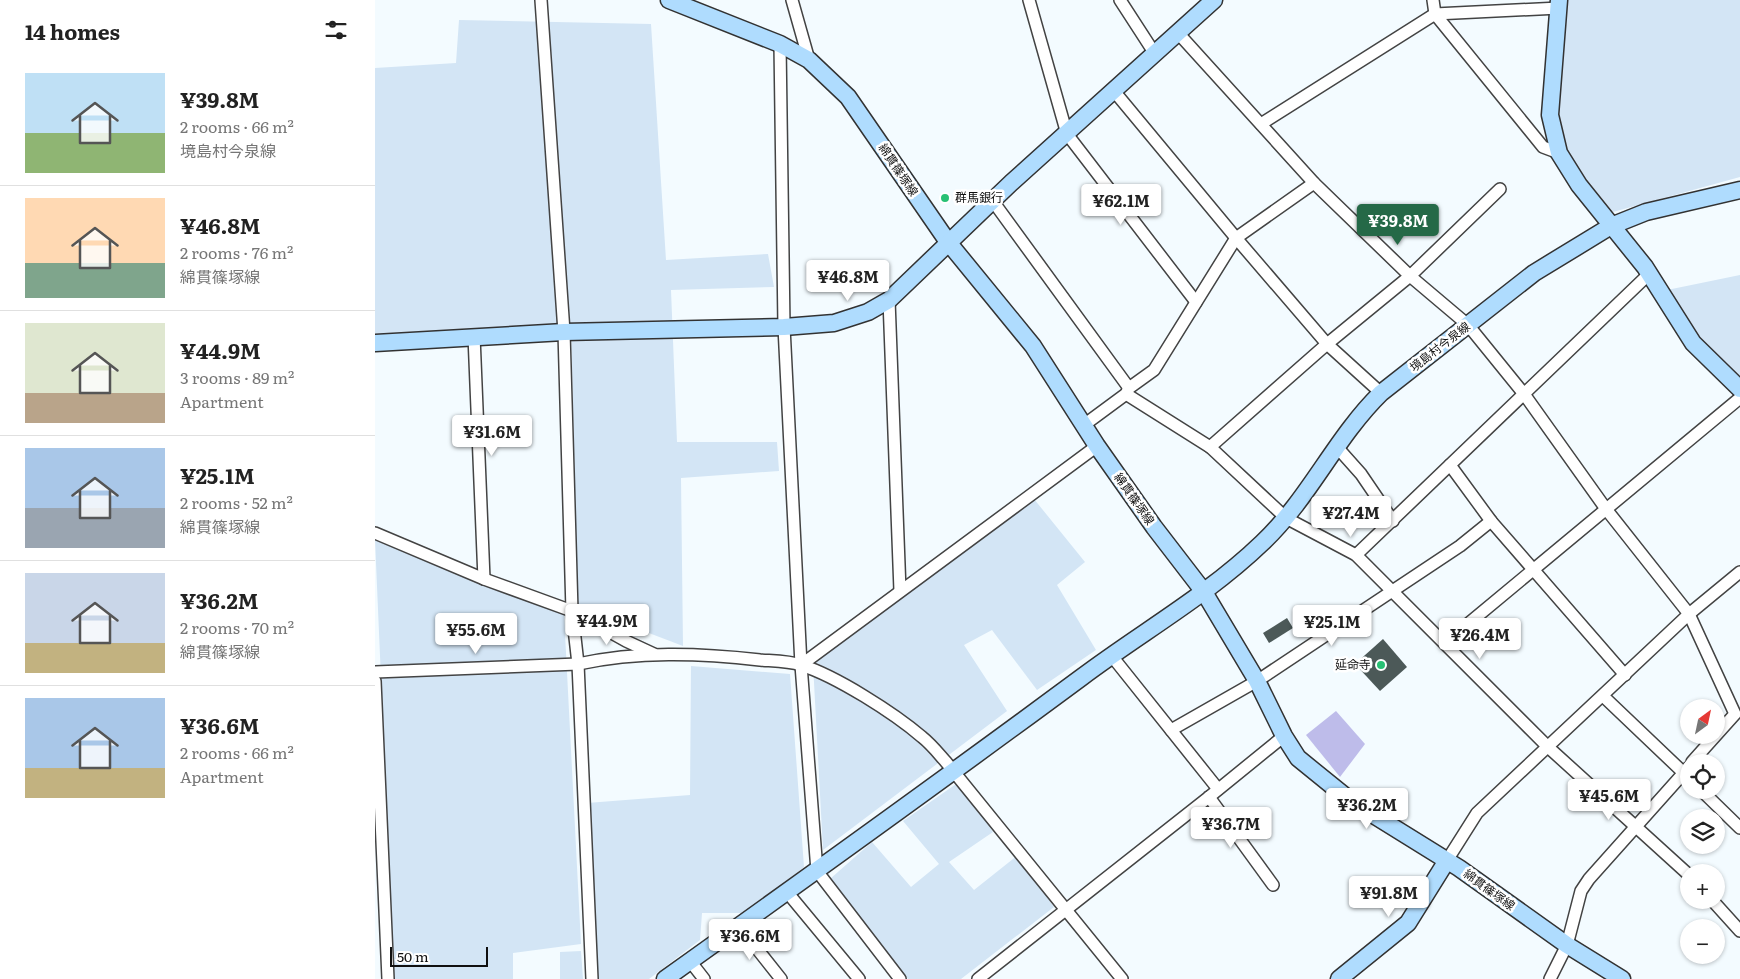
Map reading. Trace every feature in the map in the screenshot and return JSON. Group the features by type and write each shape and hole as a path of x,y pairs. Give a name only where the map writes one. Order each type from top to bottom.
{"street":[{"path":"541,0 564,332 572,611 578,664 592,979"},
{"name":"綿貫篠塚線","path":"669,0 780,44 809,60 849,97 948,242 1033,346 1097,446 1154,527 1204,592 1257,681 1284,736 1298,758 1351,801 1446,862 1459,868 1567,945 1622,979"},
{"path":"792,0 809,60"},
{"path":"1029,0 1067,134 1196,302"},
{"path":"1120,0 1155,54"},
{"path":"375,343 564,332 785,327 833,323 868,312 889,300 948,242 1214,0"},
{"path":"1433,0 1435,14 1543,147 1559,153"},
{"path":"1261,124 1435,14 1559,4 1550,115 1559,153 1579,185 1649,274 1693,343 1740,389"},
{"path":"1178,33 1315,183 1410,276 1468,325 1524,394 1606,509 1689,614 1738,713 1700,754"},
{"path":"780,44 785,327 801,664 817,871 900,979"},
{"path":"1114,90 1236,238 1327,344 1381,392"},
{"path":"1084,425 1154,370 1236,238 1315,183"},
{"path":"1210,447 1327,344 1410,276 1500,189"},
{"name":"境島村今泉線","path":"665,979 817,871 1111,655 1204,592 1262,543 1286,518 1336,446 1365,408 1381,392 1534,273 1611,226 1646,212 1740,190"},
{"path":"995,204 1127,391 1210,447 1286,518 1356,555 1548,747 1680,867"},
{"path":"1356,555 1649,274"},
{"path":"889,300 900,591"},
{"path":"473,336 484,580"},
{"path":"1445,643 1740,398"},
{"path":"801,664 1097,446"},
{"path":"1336,446 1361,474 1393,521"},
{"path":"1450,465 1491,521 1625,676"},
{"path":"1171,730 1257,681 1461,546 1491,521"},
{"path":"375,533 484,580 572,611 626,641 655,654"},
{"path":"1339,979 1408,923 1477,812 1625,676 1689,614 1740,572"},
{"path":"375,672 578,664 600,659 655,654 705,654 801,664 887,711 924,738 1122,979"},
{"path":"1111,655 1218,789"},
{"path":"375,680 388,979"},
{"path":"1603,696 1680,766"},
{"path":"978,979 1284,736"},
{"path":"1550,979 1567,945 1581,891 1589,879 1680,780"},
{"path":"1209,797 1273,885"},
{"path":"1710,799 1740,828"},
{"path":"787,892 859,979"},
{"path":"1720,909 1740,931"},
{"path":"739,926 781,979"},
{"path":"690,961 704,979"}],"shaded area":[{"path":"1558,0 1740,0 1740,177 1613,212 1564,152 1554,117"},
{"path":"459,20 651,24 666,260 768,254 774,287 671,290 677,442 777,442 779,471 681,478 683,646 578,606 571,328 375,337 375,68 456,63"},
{"path":"1740,275 1740,375 1737,376 1697,342 1667,290"},
{"path":"1034,499 1085,562 1057,585 1096,650 1037,690 992,630 964,645 1007,711 823,850 813,664"},
{"path":"375,540 564,614 581,944 513,953 513,979 394,979"},
{"path":"691,666 790,674 804,867 748,913 702,913 700,940 649,979 598,979 587,803 690,795"},
{"path":"1336,711 1365,744 1340,777 1306,735"},
{"path":"959,782 993,832 949,862 974,890 1018,855 1054,907 961,979 908,979 830,879 872,842 911,887 939,864 903,821"},
{"path":"581,951 583,979 560,979 560,952"}],"building":[{"path":"1287,618 1293,628 1269,643 1263,633"},
{"name":"延命寺","path":"1383,639 1407,667 1380,691 1355,664"}],"place":[{"name":"群馬銀行","path":"945,198"},
{"name":"延命寺","path":"1381,665"}]}
